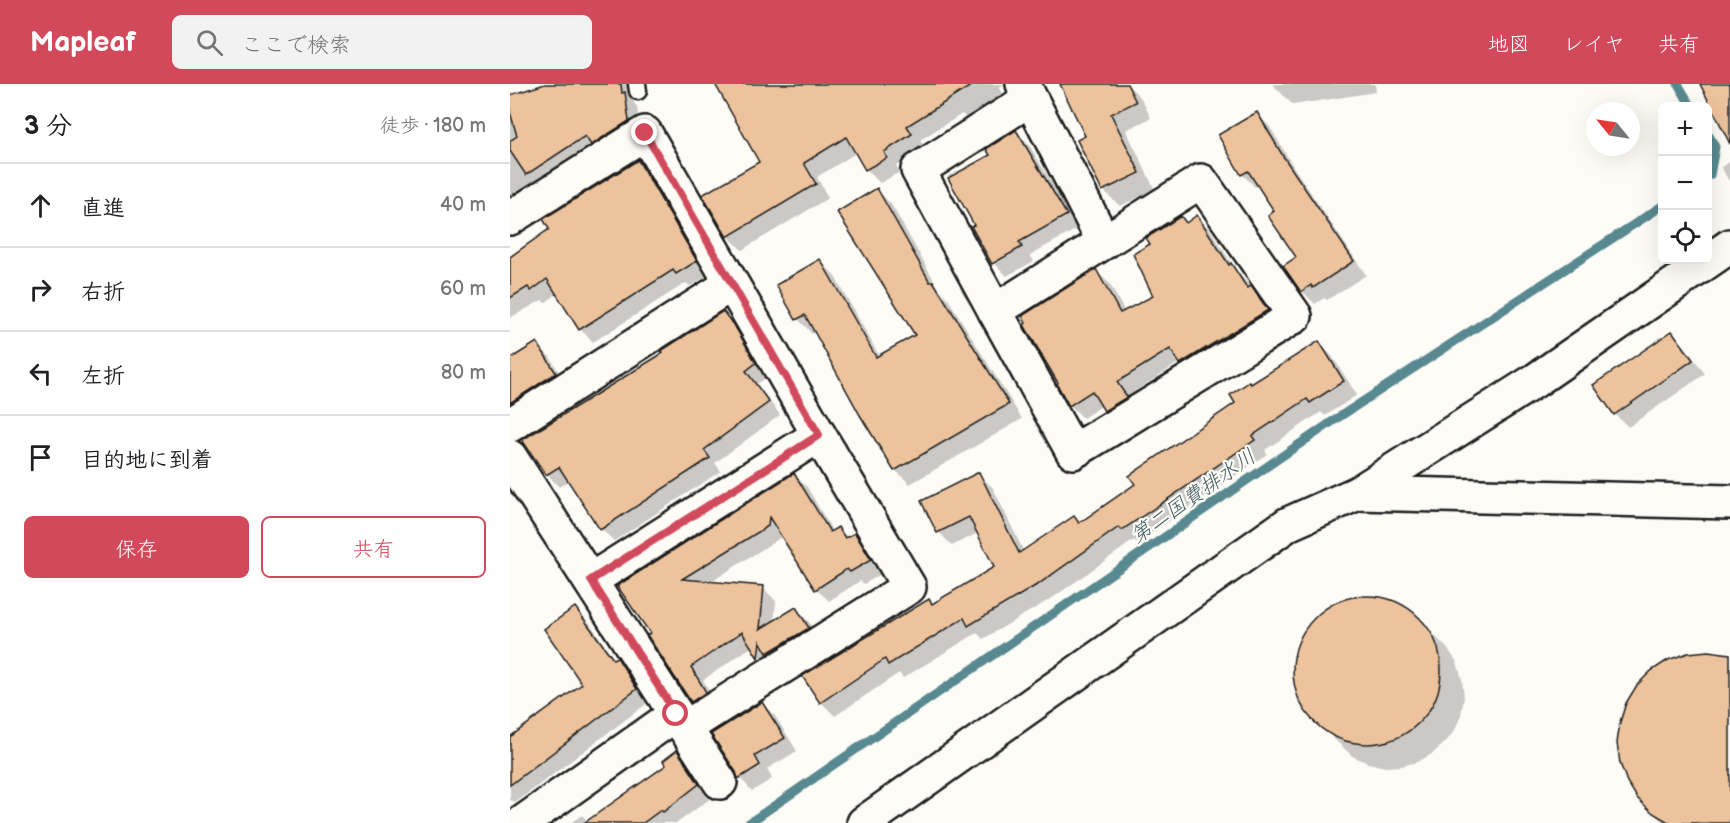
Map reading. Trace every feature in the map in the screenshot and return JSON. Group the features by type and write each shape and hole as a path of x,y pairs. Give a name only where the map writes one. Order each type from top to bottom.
{"street":[{"path":"995,311 1201,181 1295,315 1073,452 995,311 918,170 1026,91 1104,242"},
{"path":"510,218 645,133 909,587 680,721 522,823"},
{"path":"864,823 1288,524 1358,493 1536,380 1730,246"},
{"path":"510,425 731,284"},
{"path":"591,580 819,435"},
{"path":"510,457 720,782"},
{"path":"1358,493 1730,502"}],"building":[{"path":"545,84 621,84 622,93 625,92 629,121 591,145 585,136 526,175 510,151 510,141 517,136 510,112 510,95"},
{"path":"715,84 974,84 907,126 912,134 884,152 887,158 865,170 846,137 804,163 816,184 727,237 702,195 759,162"},
{"path":"1060,84 1127,84 1136,102 1111,114 1140,173 1102,191 1077,140 1085,136"},
{"path":"1700,84 1730,84 1730,144 1712,108 1712,102 1709,102"},
{"path":"1257,112 1283,156 1354,261 1313,288 1311,285 1301,292 1283,266 1296,257 1268,216 1274,211 1248,171 1241,175 1218,135"},
{"path":"1016,130 1067,215 1019,242 1022,247 992,264 948,178 990,155 986,149"},
{"path":"638,160 697,261 676,274 673,270 579,330 547,279 531,291 528,287 510,298 510,257 549,229 543,219"},
{"path":"877,188 930,282 933,281 1009,404 894,471 805,315 796,320 776,285 820,259 876,357 915,335 837,212"},
{"path":"1197,215 1229,265 1231,263 1247,288 1251,286 1268,310 1180,364 1170,349 1117,382 1127,397 1104,411 1092,391 1069,406 1024,325 1026,323 1022,316 1096,269 1120,313 1153,296 1133,254 1150,244 1146,238 1181,216 1186,223"},
{"path":"723,311 756,363 746,371 769,402 704,450 710,458 600,530 559,467 546,475 522,440 663,353 661,351"},
{"path":"1672,331 1693,360 1614,415 1593,385"},
{"path":"1319,341 1344,381 1310,403 1307,399 1252,436 1255,440 1122,530 1119,527 1040,583 968,626 964,618 888,665 885,659 820,703 802,676 929,599 932,604 994,567 969,517 937,533 921,501 979,472 1019,553 1074,516 1079,523 1135,484 1129,476 1235,403 1230,395"},
{"path":"537,342 556,373 510,403 510,359"},
{"path":"794,473 830,532 838,527 845,538 855,533 871,560 850,572 847,569 815,590 769,517 768,526 682,579 764,586 760,629 796,607 809,628 767,653 760,641 758,658 742,632 691,667 706,692 691,702 647,635 650,633 617,586"},
{"path":"1367,596 1395,602 1419,618 1435,642 1441,670 1435,698 1419,722 1395,738 1367,744 1339,738 1315,722 1299,698 1293,670 1299,642 1315,618 1339,602"},
{"path":"575,607 613,659 617,657 637,689 510,785 510,737 582,684 544,629"},
{"path":"1708,651 1730,654 1730,823 1670,823 1653,813 1638,799 1627,782 1620,763 1617,743 1620,722 1626,703 1637,685 1651,671 1668,660 1688,653"},
{"path":"762,702 785,738 755,756 760,765 738,779 736,772 711,734"},
{"path":"677,750 699,784 663,812 661,810 643,823 584,823 666,765 663,761"}],"waterway":[{"name":"第二国費排水川","path":"1678,84 1689,102"},
{"name":"第二国費排水川","path":"1712,141 1715,147 1712,164"},
{"name":"第二国費排水川","path":"749,823 1336,419 1658,209"}],"route":[{"path":"645,133 819,435 591,580 676,714"}]}
